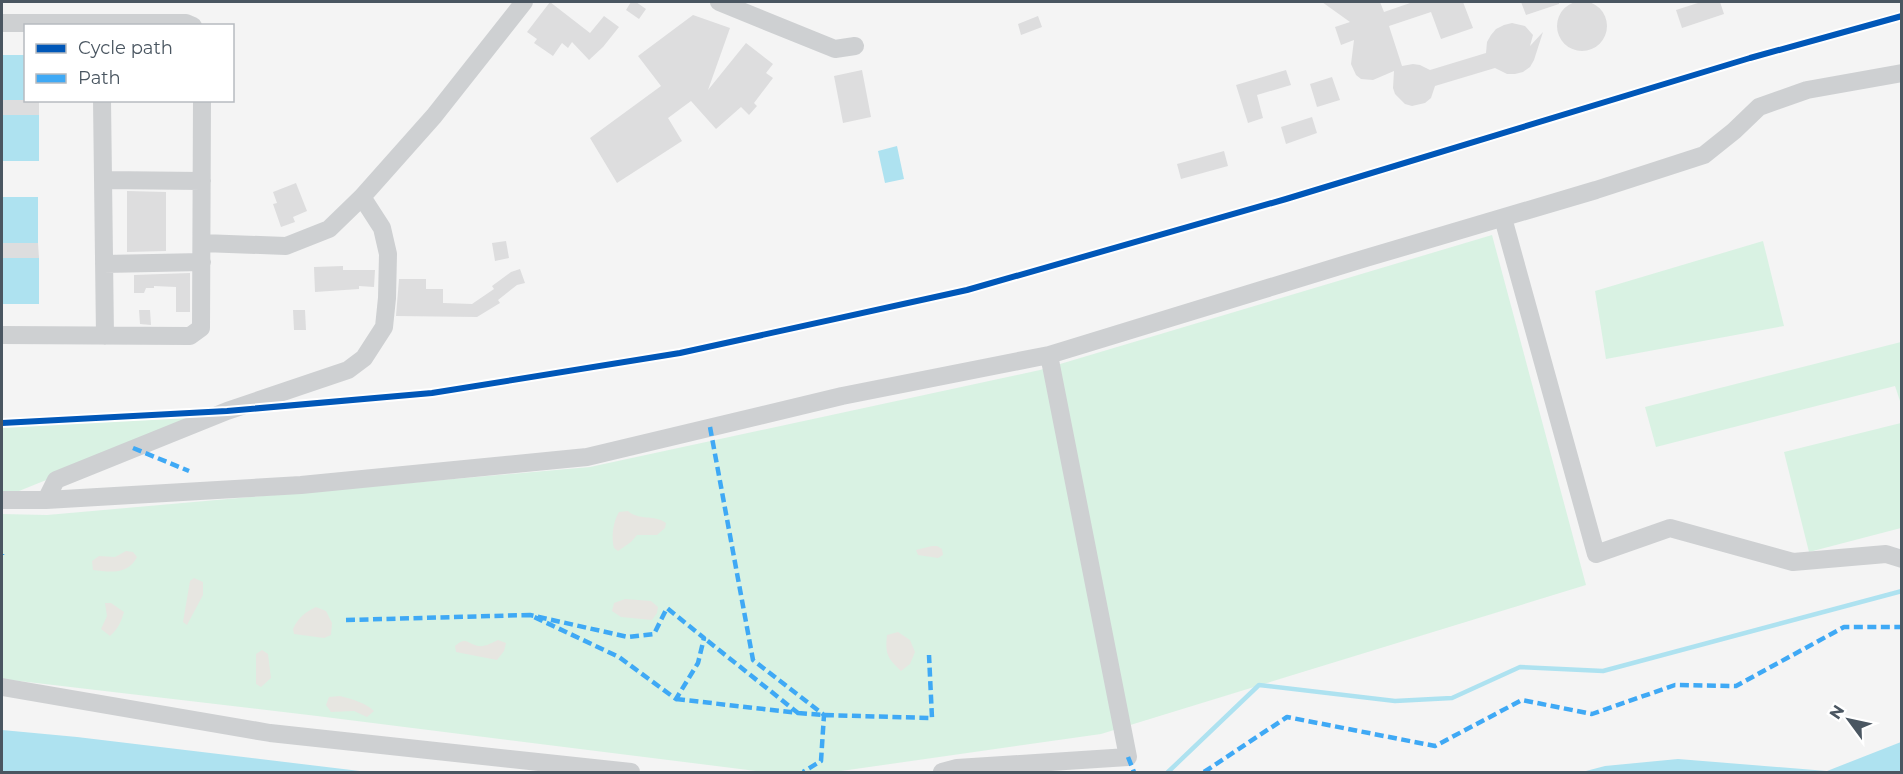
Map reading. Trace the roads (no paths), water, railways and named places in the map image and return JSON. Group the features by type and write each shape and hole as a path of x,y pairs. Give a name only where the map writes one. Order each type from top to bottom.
{"street":[{"path":"202,243 286,246 329,229 362,197 434,116 524,2"},
{"path":"719,2 835,50 855,46"},
{"path":"2,23 188,24"},
{"path":"2,500 45,500 301,485 587,456 842,396 1049,355 1596,190 1704,155 1734,131 1759,106 1807,90 1902,73"},
{"path":"102,102 105,336"},
{"path":"2,335 190,336 201,327 202,102"},
{"path":"103,180 202,181"},
{"path":"45,500 56,480 227,411 348,370 364,358 384,327 388,254 382,228 362,197"},
{"path":"1503,218 1596,554 1670,528 1793,562 1886,554 1902,559"},
{"path":"104,264 202,262"},
{"path":"942,772 957,768 1128,757 1049,355"},
{"path":"2,686 270,733 631,772"}],"water":[{"path":"2,55 24,55 24,100 2,100"},
{"path":"2,115 39,115 39,161 2,161"},
{"path":"897,146 904,179 885,183 878,151"},
{"path":"2,197 38,197 38,243 2,243"},
{"path":"2,258 39,258 39,304 2,304"},
{"path":"2,730 77,737 368,772 2,772"},
{"path":"1901,742 1901,772 1582,772 1605,766 1678,759 1827,771"}],"waterway":[{"path":"1168,772 1259,685 1395,701 1452,698 1520,667 1603,671 1902,591"}]}
